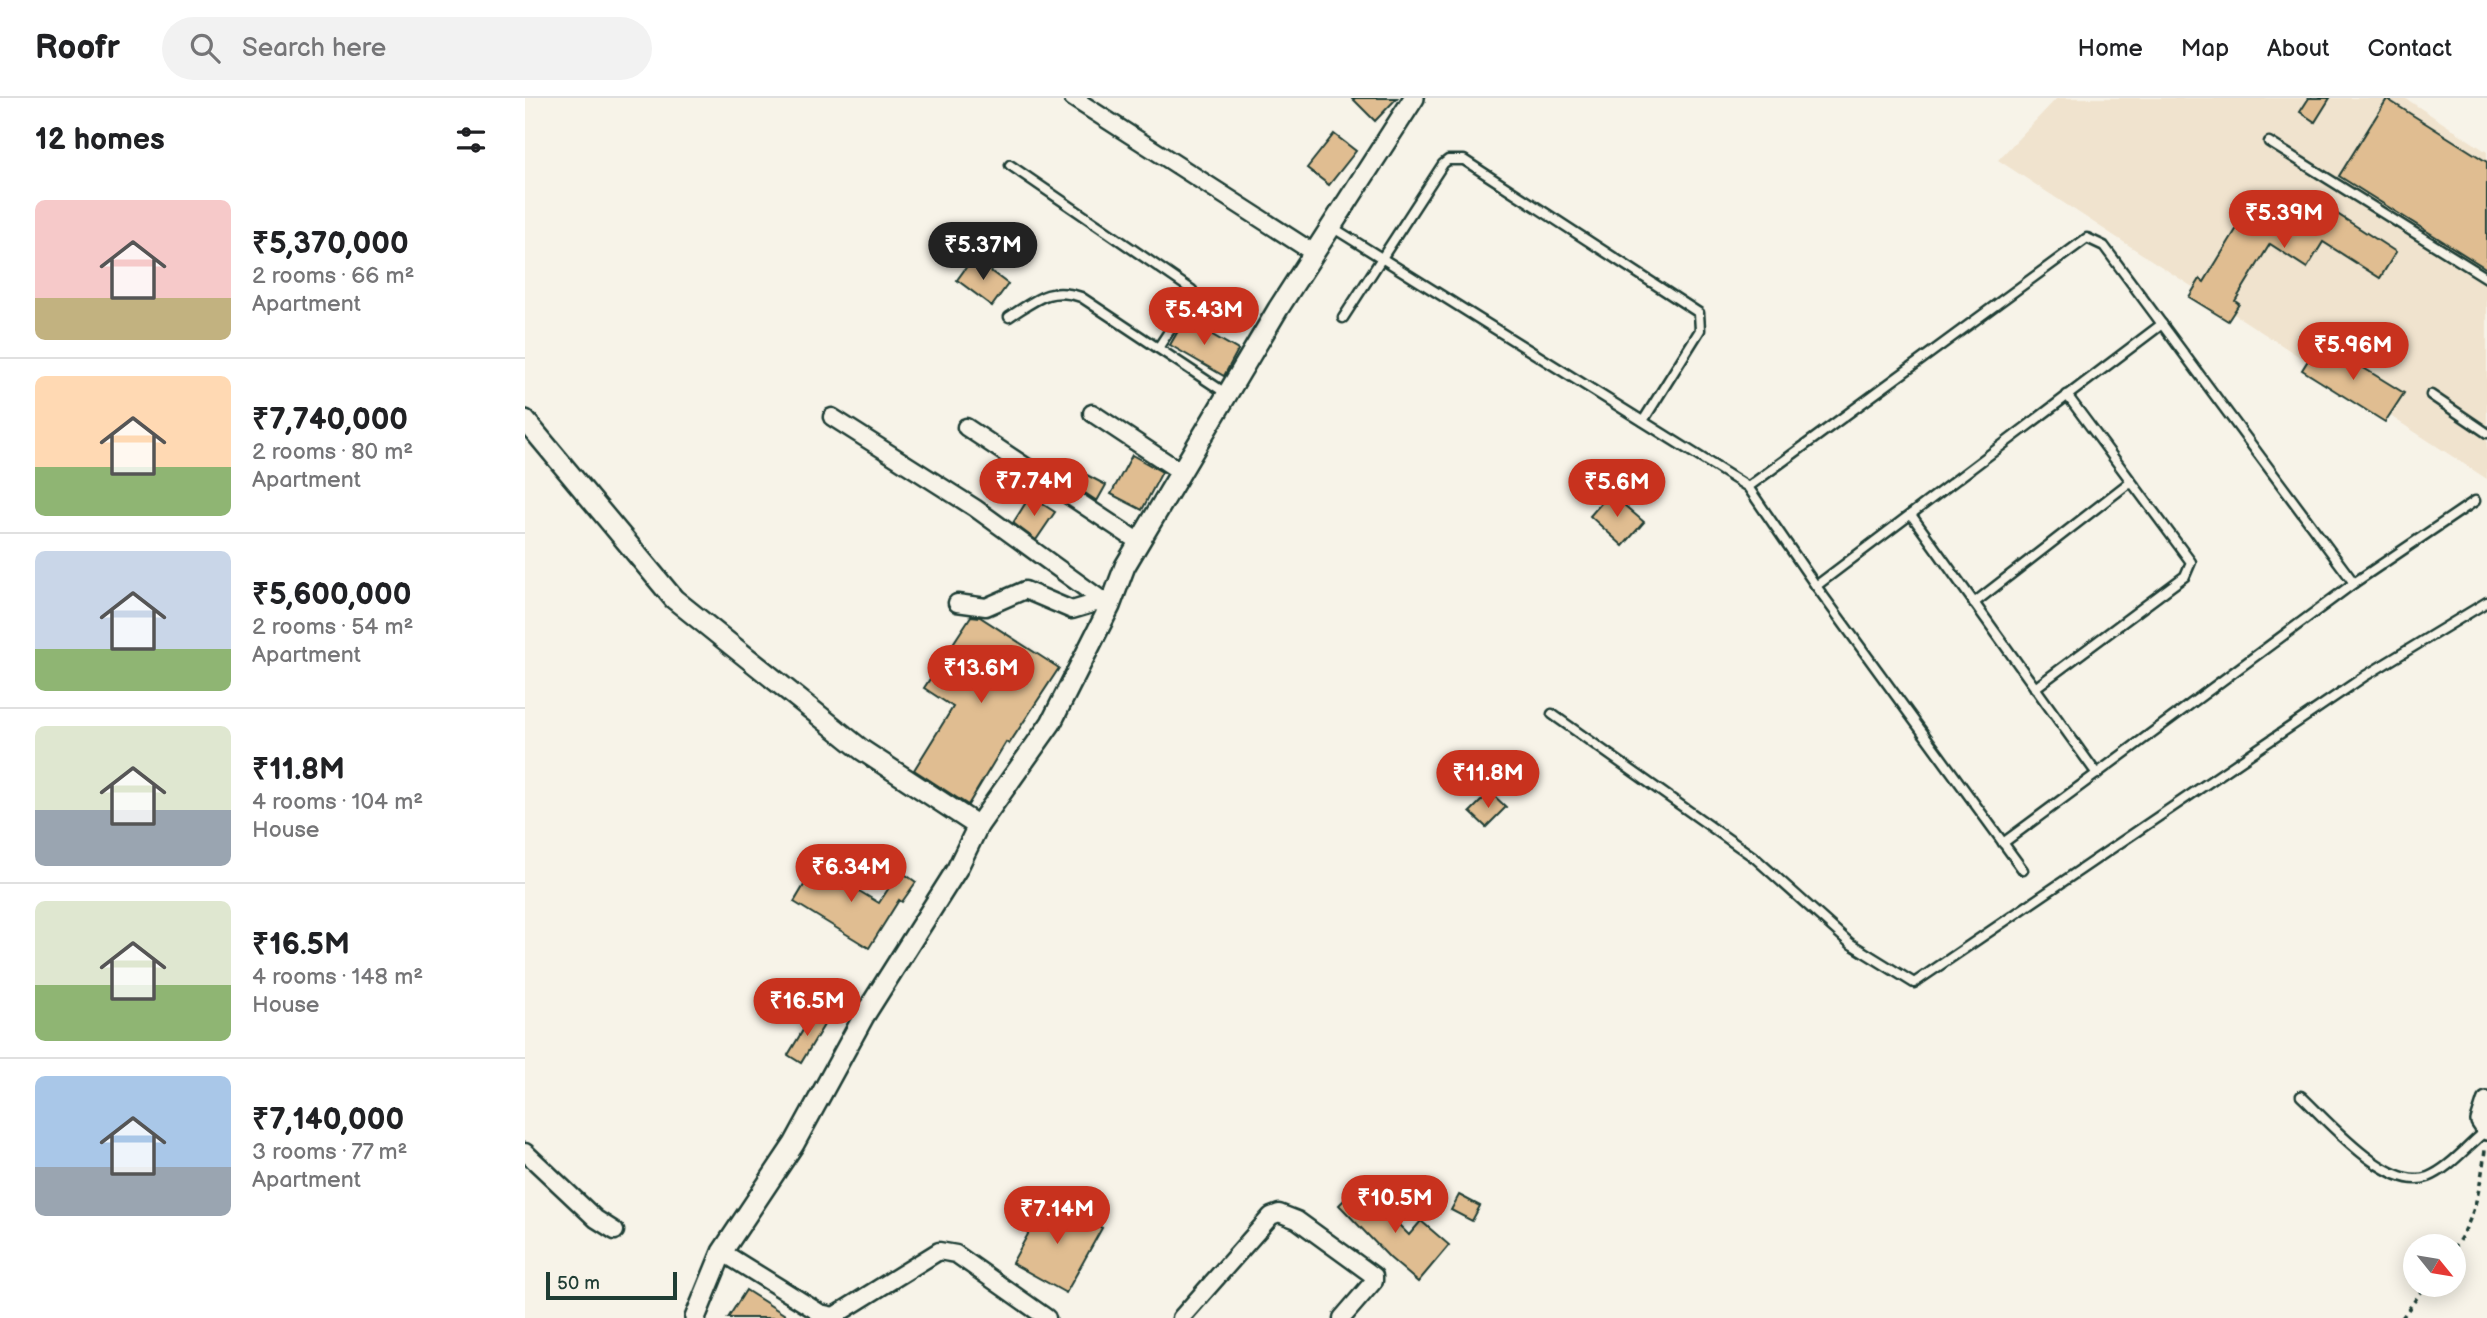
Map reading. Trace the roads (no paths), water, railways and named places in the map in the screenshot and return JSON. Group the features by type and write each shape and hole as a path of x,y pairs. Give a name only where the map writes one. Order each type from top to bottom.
{"street":[{"path":"1073,98 1314,253"},
{"path":"695,1318 722,1252 794,1144 864,1016 957,870 978,826 1051,723 1106,603 1139,542 1314,253 1414,98"},
{"path":"1092,413 1181,472"},
{"path":"832,417 975,508 1106,603"},
{"path":"525,420 674,599 862,750 978,826"},
{"path":"966,427 1139,542"},
{"path":"957,603 986,607 1025,590 1072,610 1106,603"},
{"path":"2487,1102 2481,1121 2487,1130"},
{"path":"525,1152 596,1219 615,1231"},
{"path":"1181,1318 1271,1216 1279,1213 1297,1220 1374,1276 1374,1281 1342,1318"},
{"path":"722,1252 820,1313 834,1316 939,1251 956,1254 1047,1318"}],"lane":[{"path":"2269,142 2487,278"},
{"path":"1343,318 1384,259 1443,164 1448,160 1464,160 1699,313 1700,330 1643,421"},
{"path":"1010,165 1192,290 1191,298 1158,348"},
{"path":"1331,227 1748,487 1816,586 2023,870"},
{"path":"1748,487 2087,238 2104,246 2354,583"},
{"path":"1009,317 1049,293 1063,291 1081,297 1227,394"},
{"path":"1816,586 1912,516 2162,324"},
{"path":"2035,688 2190,569 2190,556 2130,482 2067,395"},
{"path":"2431,395 2487,433"},
{"path":"1973,603 2130,482"},
{"path":"2003,843 2354,583 2475,501"},
{"path":"1912,516 2098,774"},
{"path":"1552,714 1755,858 1851,944 1914,983 2365,676 2487,602"},
{"path":"2301,1096 2368,1159 2386,1170 2414,1179 2432,1175 2487,1130"}]}
